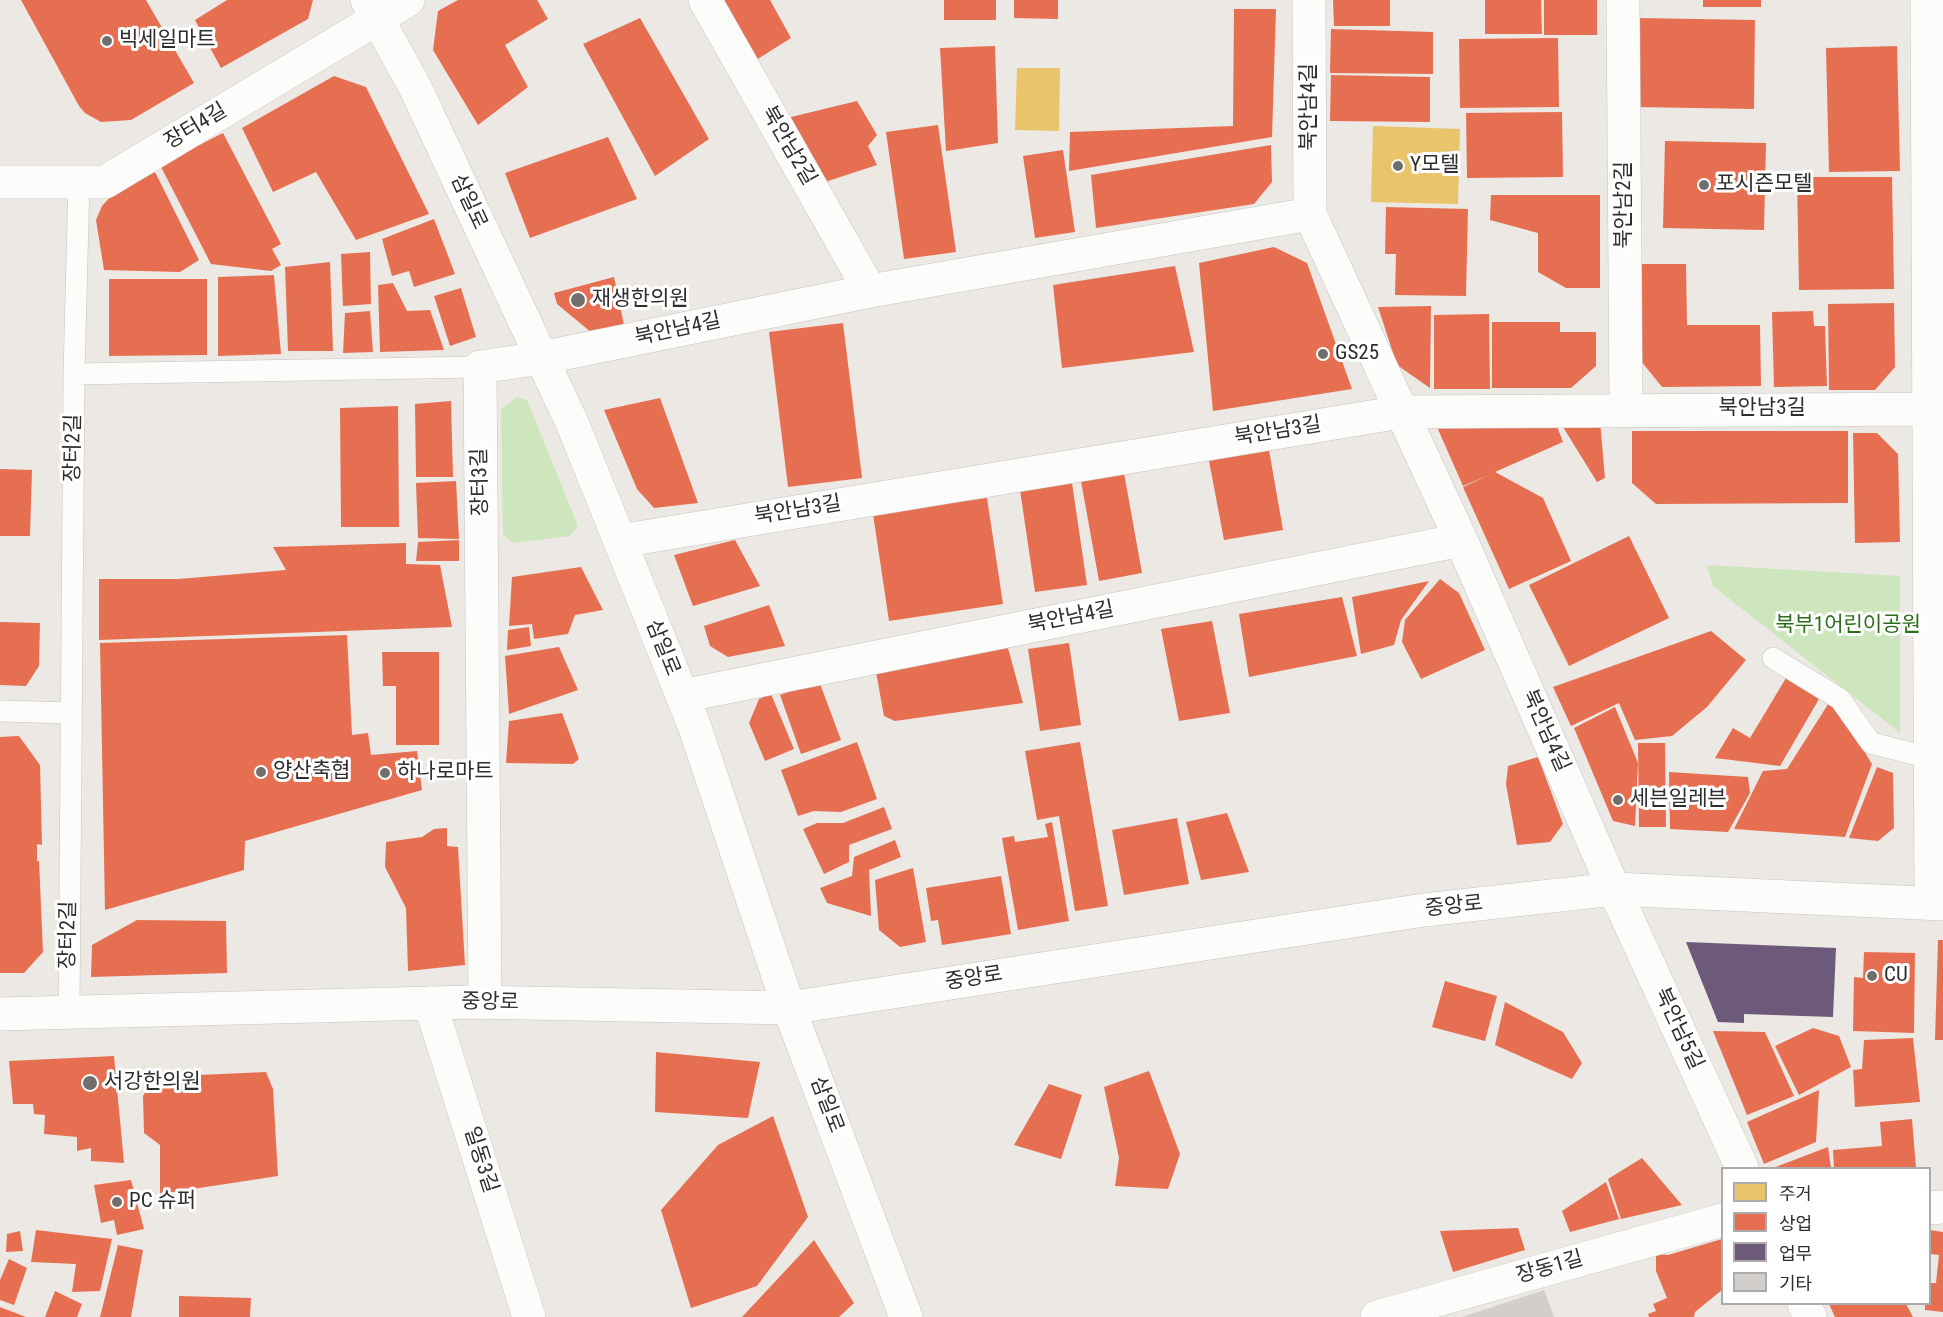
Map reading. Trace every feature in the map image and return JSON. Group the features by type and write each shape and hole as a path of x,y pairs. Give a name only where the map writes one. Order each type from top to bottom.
{"street":[{"path":"371,8 408,0"},
{"name":"북안남2길","path":"705,0 870,291"},
{"name":"북안남4길","path":"1309,0 1310,214 1461,540 1614,889"},
{"name":"북안남2길","path":"1623,0 1626,409"},
{"path":"1927,0 1936,142 1937,410 1930,758 1937,904"},
{"name":"장터4길","path":"0,182 105,182 371,8"},
{"name":"삼일로","path":"371,8 415,87 573,425 682,696 789,1008 906,1317"},
{"name":"북안남4길","path":"480,367 542,358 870,291 1310,214"},
{"name":"장터3길","path":"480,367 485,1003"},
{"name":"북안남3길","path":"620,541 1401,412 1626,409 1937,410"},
{"name":"북안남4길","path":"682,696 1461,540"},
{"name":"중앙로","path":"0,1014 485,1003 789,1008 1367,918 1614,889 1937,904"},
{"name":"북안남5길","path":"1614,889 1742,1167"},
{"name":"일동3길","path":"430,1004 529,1317"},
{"name":"장동1길","path":"1377,1317 1721,1220"}],"lane":[{"name":"장터2길","path":"69,1012 74,374 79,182"},
{"path":"74,374 480,367"},
{"path":"1773,658 1840,699 1871,743 1930,758"},
{"path":"0,711 71,713"}],"green space":[{"path":"517,397 527,400 578,526 570,536 513,543 503,534 501,409"},
{"name":"북부1어린이공원","path":"1707,565 1900,576 1900,733 1713,586"}],"building: 주거":[{"path":"1017,68 1060,68 1059,131 1015,130"},
{"path":"1373,126 1460,129 1458,204 1371,202"}],"building: 상업":[{"name":"빅세일마트","path":"21,0 146,0 194,83 131,120 101,122 85,113 79,106"},
{"path":"227,0 313,0 308,19 221,68 195,20"},
{"path":"458,0 537,0 548,19 505,45 528,87 478,125 433,50 438,11"},
{"path":"717,0 770,0 791,38 753,62"},
{"path":"944,0 996,0 996,20 944,20"},
{"path":"1014,0 1058,0 1058,19 1014,18"},
{"path":"1333,0 1390,0 1390,26 1334,26"},
{"path":"1485,0 1541,0 1542,34 1485,34"},
{"path":"1544,0 1597,0 1597,35 1544,35"},
{"path":"1703,0 1761,0 1761,7 1703,7"},
{"path":"1234,9 1276,9 1272,137 1069,171 1070,132 1233,126"},
{"path":"640,18 709,139 655,176 583,44"},
{"path":"1638,18 1755,20 1754,109 1636,107"},
{"path":"1331,29 1433,32 1433,74 1330,73"},
{"path":"1558,38 1559,107 1460,108 1459,39"},
{"path":"995,46 998,143 946,151 940,48"},
{"path":"1897,46 1900,171 1829,172 1826,48"},
{"path":"1331,75 1430,77 1430,122 1330,121"},
{"path":"334,76 366,87 429,214 356,240 316,172 273,192 242,128"},
{"path":"857,101 877,135 868,146 877,165 825,182 787,118"},
{"path":"1562,112 1563,177 1467,178 1466,113"},
{"path":"938,125 956,252 904,259 886,132"},
{"path":"223,133 281,244 272,249 281,265 271,271 211,264 160,165"},
{"path":"608,137 637,199 530,238 505,173"},
{"path":"1665,141 1766,143 1764,230 1663,228"},
{"path":"1271,145 1272,182 1254,204 1096,228 1091,175"},
{"path":"1063,150 1075,232 1035,238 1023,156"},
{"path":"155,172 199,260 180,272 104,270 96,220 102,206 111,196"},
{"path":"1797,177 1892,177 1894,289 1799,290"},
{"path":"1491,195 1600,195 1600,288 1566,288 1538,272 1538,233 1490,220"},
{"path":"1386,207 1468,209 1466,296 1395,295 1396,254 1385,254"},
{"path":"434,219 455,274 414,287 409,271 392,276 382,239"},
{"path":"1274,247 1307,263 1352,389 1213,411 1199,263"},
{"path":"370,252 371,304 343,306 341,254"},
{"path":"330,262 333,351 288,351 285,267"},
{"path":"1640,264 1686,264 1687,325 1760,325 1761,386 1662,387 1641,361"},
{"path":"1175,266 1194,352 1062,368 1053,285"},
{"path":"274,275 281,354 218,356 218,277"},
{"path":"614,277 624,325 592,333 557,304 554,293"},
{"path":"109,279 207,279 207,355 109,356"},
{"path":"393,283 407,311 430,310 444,350 380,352 378,285"},
{"path":"461,288 476,337 450,346 434,296"},
{"path":"1894,303 1895,367 1875,390 1829,390 1828,304"},
{"path":"1431,306 1430,388 1397,365 1378,307"},
{"path":"370,311 373,352 343,353 345,313"},
{"path":"1813,311 1814,326 1825,326 1827,386 1774,387 1772,312"},
{"path":"1489,314 1490,389 1434,389 1434,315"},
{"path":"1492,322 1560,322 1560,332 1596,332 1596,366 1571,388 1492,388"},
{"path":"843,323 862,478 788,487 769,332"},
{"path":"660,398 698,503 654,508 637,489 604,410"},
{"path":"451,401 453,477 416,477 415,404"},
{"path":"398,406 399,527 341,527 340,408"},
{"path":"1553,416 1563,442 1495,472 1543,498 1571,561 1509,589 1463,487 1489,475 1463,486 1437,427"},
{"path":"1558,419 1600,421 1605,478 1597,482"},
{"path":"1632,431 1848,431 1848,503 1656,504 1632,483"},
{"path":"1853,433 1877,433 1898,454 1900,542 1855,543"},
{"path":"1269,450 1283,530 1224,540 1209,461"},
{"path":"0,469 32,470 30,536 0,536"},
{"path":"1124,473 1142,573 1099,581 1081,481"},
{"path":"1071,476 1087,585 1035,592 1019,483"},
{"path":"456,481 459,539 418,538 416,483"},
{"path":"987,498 1003,604 889,621 873,514"},
{"path":"1629,536 1669,618 1569,666 1529,585"},
{"path":"459,540 459,561 416,561 418,542"},
{"path":"735,540 760,586 693,606 674,555"},
{"path":"406,543 406,564 440,565 452,627 99,640 99,579 178,579 286,570 273,547"},
{"path":"581,567 603,610 575,615 568,634 534,639 532,624 509,626 512,577"},
{"path":"1440,579 1459,593 1485,650 1421,679 1402,642 1405,620"},
{"path":"1429,581 1401,620 1394,645 1361,654 1352,597"},
{"path":"1342,597 1357,656 1249,677 1239,614"},
{"path":"769,605 785,646 728,657 710,646 704,626"},
{"path":"1212,621 1230,713 1179,721 1161,629"},
{"path":"0,622 40,623 39,666 26,686 0,685"},
{"path":"529,627 531,646 507,650 508,630"},
{"path":"1711,631 1746,660 1707,707 1672,736 1635,740 1619,703 1571,726 1553,687"},
{"name":"양산축협","path":"347,635 352,735 368,733 371,755 417,751 422,790 245,841 244,870 105,910 100,643"},
{"path":"1069,643 1081,725 1040,731 1028,649"},
{"path":"559,647 578,690 509,714 505,656"},
{"path":"1008,648 1023,703 895,721 884,716 876,672"},
{"path":"382,652 439,652 439,745 396,745 396,686 383,686"},
{"path":"1786,678 1819,699 1780,766 1715,758 1733,728 1750,738"},
{"path":"819,681 841,740 801,754 780,695"},
{"path":"771,694 794,749 765,761 749,723 759,699"},
{"path":"1832,698 1872,764 1845,837 1734,829 1763,771 1787,769"},
{"path":"1615,707 1638,763 1635,826 1613,821 1574,728"},
{"path":"562,713 579,759 573,764 506,763 509,721"},
{"path":"19,736 40,765 42,845 37,844 37,861 39,861 43,952 24,973 0,973 0,737"},
{"path":"857,742 877,799 841,812 814,811 798,816 781,770"},
{"path":"1080,742 1108,906 1075,911 1059,816 1037,820 1025,751"},
{"path":"1638,743 1665,743 1666,827 1639,827"},
{"path":"1538,757 1563,824 1550,842 1517,845 1506,784 1508,766"},
{"path":"1877,767 1893,773 1894,828 1878,841 1849,838"},
{"path":"1669,772 1748,777 1750,793 1728,832 1670,829"},
{"path":"884,807 892,829 849,845 849,862 824,874 803,829 817,823 843,823"},
{"path":"1227,813 1249,872 1201,880 1186,822"},
{"path":"1177,818 1189,884 1124,895 1112,830"},
{"path":"1052,822 1069,921 1018,930 1002,838 1014,836 1015,842 1048,837 1045,824"},
{"path":"447,828 447,846 458,847 465,965 408,971 406,908 385,867 386,842 422,837 434,829"},
{"path":"895,840 901,857 869,870 871,916 827,903 820,888 852,876 854,857"},
{"path":"913,868 926,942 900,947 879,930 875,880"},
{"path":"1001,876 1011,934 942,945 938,920 931,921 926,888"},
{"path":"137,920 226,921 227,973 91,977 92,945"},
{"path":"1938,940 1943,940 1943,1040 1935,1040"},
{"path":"1864,952 1915,953 1914,1033 1853,1031 1854,977 1863,978"},
{"path":"1445,981 1497,996 1485,1041 1432,1027"},
{"path":"1505,1002 1563,1032 1582,1063 1572,1079 1495,1045"},
{"path":"1813,1028 1839,1036 1851,1067 1799,1095 1775,1046"},
{"path":"1713,1031 1765,1032 1794,1096 1747,1115"},
{"path":"1913,1038 1920,1102 1855,1107 1853,1070 1862,1069 1864,1040"},
{"path":"656,1052 760,1062 748,1118 655,1112"},
{"path":"114,1056 124,1163 91,1161 91,1148 77,1151 77,1137 44,1134 45,1115 34,1114 33,1104 13,1104 9,1061"},
{"path":"1149,1071 1180,1154 1168,1189 1115,1186 1119,1158 1104,1087"},
{"path":"266,1072 273,1089 278,1176 160,1194 160,1145 144,1133 143,1096 154,1077"},
{"path":"1049,1084 1082,1095 1061,1159 1014,1145"},
{"path":"1819,1090 1816,1142 1764,1164 1747,1122"},
{"path":"773,1116 808,1217 757,1286 691,1308 661,1210 718,1145"},
{"path":"1912,1119 1916,1167 1834,1167 1833,1150 1882,1146 1880,1122"},
{"path":"1828,1147 1831,1167 1776,1167"},
{"path":"1642,1158 1682,1205 1621,1219 1608,1179"},
{"name":"PC 슈퍼","path":"131,1180 144,1229 117,1235 114,1220 101,1223 94,1185"},
{"path":"1606,1182 1619,1219 1570,1232 1562,1211"},
{"path":"1518,1228 1525,1250 1453,1272 1440,1231"},
{"path":"36,1230 112,1239 100,1291 72,1292 76,1264 31,1262"},
{"path":"1931,1230 1943,1232 1943,1312 1925,1310 1925,1305 1931,1305 1931,1283 1936,1283 1939,1255 1931,1254"},
{"path":"20,1231 23,1251 6,1252 7,1234"},
{"path":"1721,1239 1721,1291 1695,1312 1694,1317 1649,1317 1648,1314 1656,1311 1653,1304 1667,1298 1656,1271 1656,1254 1668,1255"},
{"path":"814,1240 854,1303 839,1317 742,1317"},
{"path":"118,1245 143,1250 131,1317 100,1317"},
{"path":"9,1259 27,1268 14,1305 0,1300 0,1280"},
{"path":"55,1291 82,1304 77,1317 45,1317"},
{"path":"179,1296 251,1298 250,1317 179,1317"},
{"path":"1829,1305 1907,1305 1913,1317 1835,1317"},
{"path":"0,1307 26,1317 0,1317"}],"building: 업무":[{"path":"1686,942 1836,948 1833,1017 1744,1014 1744,1023 1718,1022"}],"building: 기타":[{"path":"1544,1290 1554,1317 1462,1317"}],"place":[{"name":"빅세일마트","path":"107,41"},
{"name":"Y모텔","path":"1398,166"},
{"name":"포시즌모텔","path":"1704,185"},
{"name":"재생한의원","path":"578,300"},
{"name":"GS25","path":"1323,354"},
{"name":"양산축협","path":"261,772"},
{"name":"하나로마트","path":"385,773"},
{"name":"세븐일레븐","path":"1618,800"},
{"name":"CU","path":"1872,976"},
{"name":"서강한의원","path":"90,1083"},
{"name":"PC 슈퍼","path":"117,1202"}]}
